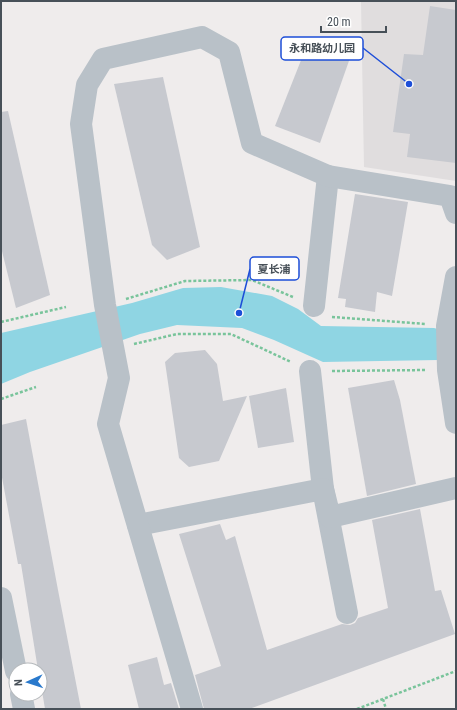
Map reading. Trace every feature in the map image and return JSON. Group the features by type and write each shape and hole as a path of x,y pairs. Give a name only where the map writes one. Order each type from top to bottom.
{"street":[{"path":"192,709 108,424 119,378 105,305 82,124 87,85 103,59 202,37 229,52 252,142 328,176 450,196 456,213"},
{"path":"314,306 328,176"},
{"path":"456,276 447,326 448,370 456,423"},
{"path":"310,371 323,489 330,517 347,613"},
{"path":"330,517 456,488"},
{"path":"138,525 323,489"},
{"path":"1,598 14,662"}],"path":[{"path":"105,305 185,281 252,280 314,306 325,317 447,326"},
{"path":"1,322 66,307"},
{"path":"114,349 177,334 231,334 310,371 448,370"},
{"path":"1,399 36,387"},
{"path":"357,709 456,671"},
{"path":"383,699 386,709"}],"shaded area":[{"path":"361,1 456,1 456,181 364,167"}],"water":[{"path":"221,287 272,296 298,309 321,326 434,328 456,334 438,360 323,362 274,340 242,328 177,325 140,334 30,372 1,384 1,333 132,303 183,288"}],"building":[{"path":"430,6 456,10 456,163 407,157 410,134 393,132 404,54 423,55"},
{"path":"309,40 350,58 320,143 275,126"},
{"path":"163,77 200,247 167,260 152,245 114,84"},
{"path":"8,111 50,295 16,308 1,247 1,112"},
{"path":"355,194 408,202 392,296 377,292 375,312 345,307 346,299 338,298"},
{"path":"205,350 217,364 223,401 247,396 219,461 189,467 179,458 165,362 175,353"},
{"path":"394,380 400,400 416,484 367,496 348,388"},
{"path":"286,388 294,442 258,448 249,396"},
{"path":"26,419 81,709 45,709 44,702 48,702 48,662 37,662 21,564 18,564 1,472 1,425"},
{"path":"420,509 435,591 441,590 455,634 249,709 204,709 195,675 221,666 179,534 220,524 226,540 235,536 267,650 342,624 350,625 355,623 358,618 388,608 372,520"},
{"path":"157,657 164,685 171,683 179,709 139,709 128,665"}],"place":[{"name":"永和路幼儿园","path":"409,84"},
{"name":"夏长浦","path":"239,313"}]}
